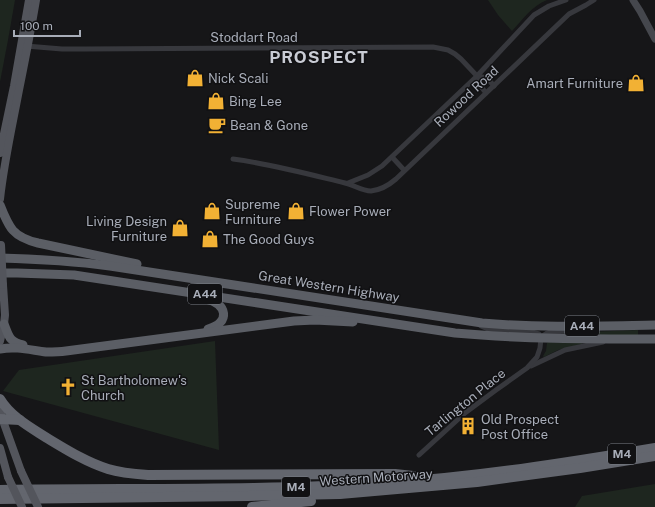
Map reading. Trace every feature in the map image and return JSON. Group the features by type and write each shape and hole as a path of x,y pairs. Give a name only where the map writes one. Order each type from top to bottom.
{"highway":[{"path":"0,205 9,227 19,236 30,241 173,271 208,280"},
{"name":"Great Western Highway","path":"0,258 42,259 110,266 470,321 509,325 655,325"},
{"name":"Great Western Highway","path":"0,273 74,275 470,334 541,338 655,339"},
{"path":"238,286 234,288 233,291 240,300"},
{"path":"4,324 9,336 15,343 59,349 78,348 208,329 222,322 223,313 217,302 159,288"},
{"path":"0,348 8,347 51,352 73,351 258,325 315,320 410,326"},
{"path":"0,399 20,420 49,439 84,460 120,472 148,475 395,474 440,478"},
{"path":"1,418 20,420"},
{"name":"Western Motorway","path":"0,490 274,488 340,485 440,478 541,466 655,448"},
{"name":"Western Motorway","path":"0,499 340,494 484,481 564,471 655,456"},
{"path":"252,507 324,499 340,494"}],"main road":[{"path":"0,199 2,178 24,46 29,0"},
{"path":"0,153 14,86 36,0"},
{"path":"633,0 655,38"},
{"path":"0,242 5,315 0,341"},
{"path":"0,407 1,418 21,470 38,507"},
{"path":"0,448 8,477 22,507"}],"street":[{"name":"Rowood Road","path":"348,183 361,179 375,172 392,157 499,54 534,15 549,6 566,0"},
{"name":"Rowood Road","path":"233,159 259,163 348,183 365,190 371,191 385,187 569,14 586,6 594,0"},
{"name":"Stoddart Road","path":"24,46 62,49 433,47 448,50 461,59 477,76 480,85 486,93"},
{"name":"Stoddart Road","path":"477,76 487,78 494,86"},
{"path":"392,157 404,170"},
{"path":"470,321 488,329 534,332 539,334 541,338 550,332 597,330 625,325"},
{"name":"Tarlington Place","path":"419,455 465,414 526,368 537,357 541,338"},
{"name":"Tarlington Place","path":"526,368 565,350 617,339"}],"shaded area":[{"path":"0,0 15,0 0,82"},
{"path":"488,0 547,0 532,9 512,31 498,15"},
{"path":"638,330 638,336 562,335 562,333"},
{"path":"215,341 219,450 3,391 19,370"},
{"path":"547,343 582,344 558,350 544,357"},
{"path":"655,484 655,507 575,507 582,496"}],"place":[{"name":"Nick Scali","path":"195,78"},
{"name":"Amart Furniture","path":"636,83"},
{"name":"Bing Lee","path":"216,101"},
{"name":"Bean & Gone","path":"217,125"},
{"name":"Supreme Furniture","path":"212,211"},
{"name":"Flower Power","path":"296,211"},
{"name":"Living Design Furniture","path":"180,228"},
{"name":"The Good Guys","path":"210,239"},
{"name":"St Bartholomew's Church","path":"68,387"},
{"name":"Old Prospect Post Office","path":"468,426"}],"district":[{"name":"PROSPECT","path":"319,57"}]}
